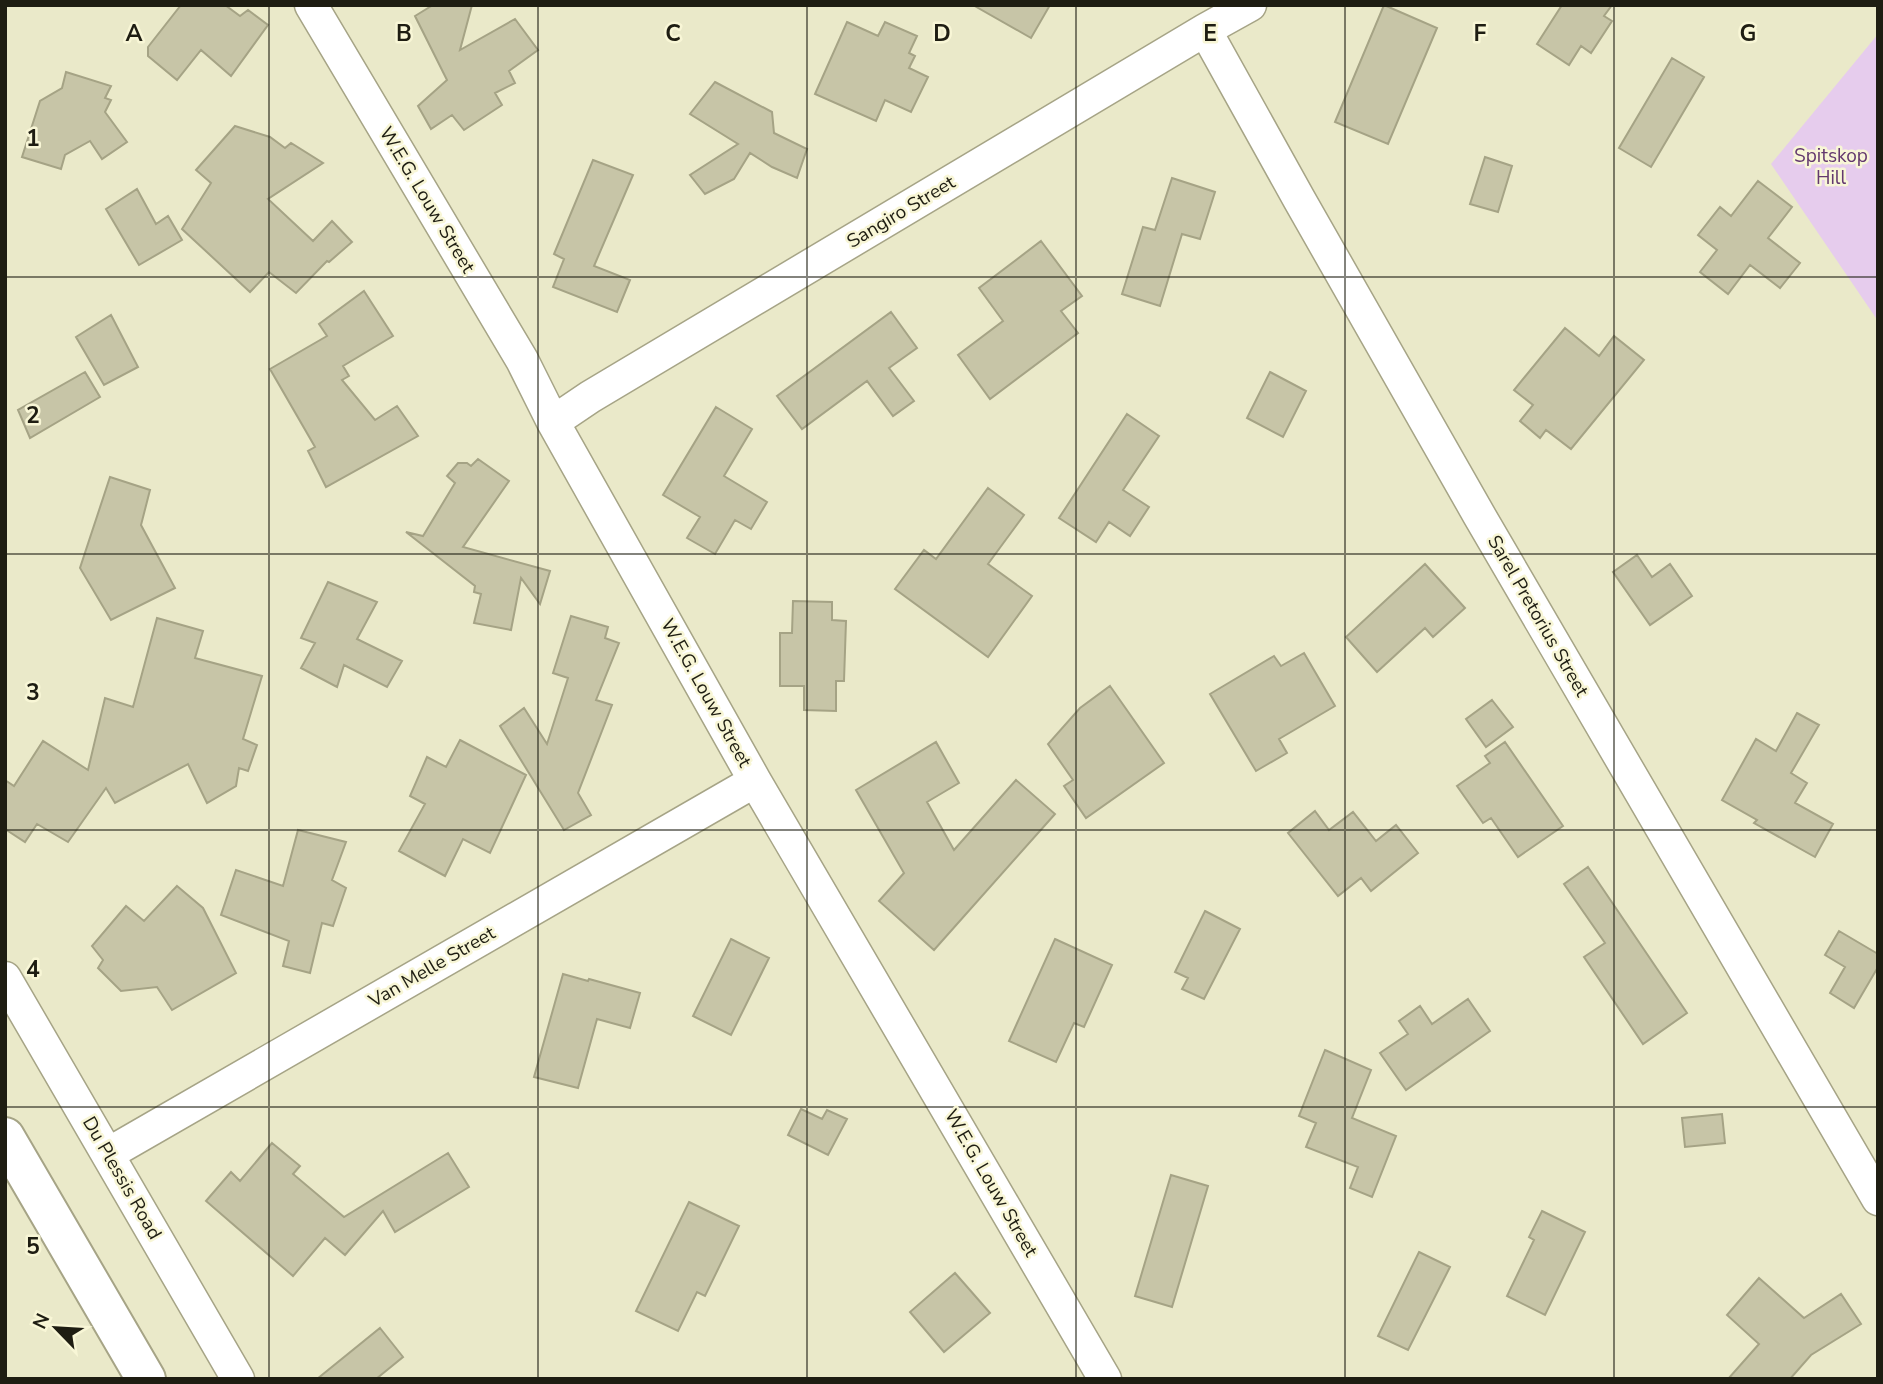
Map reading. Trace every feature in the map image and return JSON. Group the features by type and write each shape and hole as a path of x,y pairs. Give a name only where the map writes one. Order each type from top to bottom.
{"street":[{"name":"W.E.G. Louw Street","path":"311,5 522,360 553,422 755,781 1105,1379"},
{"name":"Sangiro Street","path":"553,422 590,397 1250,5"},
{"name":"Sarel Pretorius Street","path":"1205,30 1479,515 1878,1199"},
{"name":"Van Melle Street","path":"108,1154 755,781"},
{"name":"Du Plessis Road","path":"5,978 238,1379"},
{"path":"5,1137 146,1379"}],"green space":[{"name":"Spitskop Hill","path":"1878,34 1878,321 1771,164"}],"building":[{"path":"181,5 225,5 240,16 248,10 268,25 231,76 201,50 177,80 148,56 148,47"},
{"path":"433,5 472,5 460,50 515,19 538,50 509,71 515,83 495,93 502,105 464,130 452,115 431,129 418,106 447,80 415,16"},
{"path":"973,5 1050,5 1031,38"},
{"path":"1384,5 1437,28 1388,144 1335,122"},
{"path":"1562,5 1612,5 1604,16 1612,21 1591,53 1581,46 1569,65 1537,44"},
{"path":"847,22 878,36 885,22 917,36 909,53 915,56 909,68 928,77 911,112 885,100 876,121 815,94"},
{"path":"1672,58 1704,77 1651,167 1619,148"},
{"path":"66,72 111,86 105,98 111,100 105,112 127,142 102,159 90,141 65,155 61,169 22,157 40,101 62,88"},
{"path":"715,82 772,112 774,133 807,149 797,178 750,153 734,179 705,194 690,175 738,144 690,114"},
{"path":"235,126 270,137 285,148 291,143 323,163 268,199 313,241 332,221 352,242 327,261 296,293 269,272 250,292 182,229 211,183 196,170"},
{"path":"1485,157 1512,166 1498,212 1470,204"},
{"path":"593,160 633,175 594,266 630,280 617,312 553,287 564,259 554,254"},
{"path":"1172,178 1215,192 1200,239 1182,234 1160,306 1122,294 1143,227 1155,230"},
{"path":"1758,181 1792,207 1768,238 1800,263 1780,288 1750,265 1728,294 1700,272 1717,250 1698,235 1720,207 1731,216"},
{"path":"137,189 156,224 168,216 182,240 139,265 106,209"},
{"path":"1041,241 1082,296 1061,311 1078,333 990,399 958,355 1003,321 979,288"},
{"path":"364,291 393,336 343,366 349,376 342,380 375,420 397,406 418,436 326,487 308,451 315,447 270,369 327,336 319,324"},
{"path":"891,312 917,348 889,368 914,401 893,416 867,381 802,429 777,396"},
{"path":"111,315 138,367 104,385 76,337"},
{"path":"1565,328 1599,356 1614,336 1644,360 1571,449 1546,430 1540,438 1520,421 1533,405 1514,390"},
{"path":"85,372 100,397 30,438 18,410"},
{"path":"1270,372 1306,391 1283,437 1247,418"},
{"path":"716,407 752,429 724,476 767,502 751,529 735,520 715,554 687,538 700,517 663,495"},
{"path":"1127,414 1159,436 1123,490 1149,507 1130,536 1109,522 1096,542 1059,518"},
{"path":"478,459 509,481 463,547 550,571 540,604 521,578 511,630 474,623 481,594 474,592 475,586 406,532 423,536 455,483 447,476 458,463 471,466"},
{"path":"110,477 150,490 141,525 175,588 111,620 80,568"},
{"path":"988,488 1024,515 988,564 1032,596 988,657 895,589 924,550 936,559"},
{"path":"1637,555 1652,577 1670,564 1692,596 1650,625 1613,572"},
{"path":"1425,564 1465,608 1433,637 1425,628 1377,672 1346,637"},
{"path":"328,582 377,602 357,639 402,661 387,687 344,665 337,687 301,668 315,643 301,638"},
{"path":"793,601 832,602 832,620 846,621 844,681 836,681 836,711 804,710 804,686 780,686 780,633 792,633"},
{"path":"571,616 608,627 605,638 619,643 596,700 612,705 578,793 591,815 564,830 500,726 524,708 547,744 568,678 553,673"},
{"path":"157,618 203,631 195,658 262,676 243,739 257,745 248,771 239,768 236,786 207,803 188,764 115,803 106,788 68,842 37,824 25,842 5,829 5,780 14,786 43,741 88,770 105,698 133,707"},
{"path":"1304,653 1335,706 1279,739 1287,753 1256,771 1210,694 1274,656 1281,666"},
{"path":"1110,686 1164,763 1086,818 1064,786 1073,780 1048,744 1080,708"},
{"path":"1492,700 1513,727 1486,747 1466,719"},
{"path":"1797,713 1819,725 1791,773 1807,783 1795,803 1833,824 1815,857 1754,823 1757,820 1722,800 1756,739 1776,751"},
{"path":"460,740 526,775 490,853 463,839 445,876 399,851 425,804 410,796 427,757 446,767"},
{"path":"936,742 959,783 927,802 954,850 1016,780 1055,814 934,950 879,901 904,873 856,790"},
{"path":"1505,742 1563,826 1518,857 1491,818 1483,823 1457,786 1490,763 1485,756"},
{"path":"1315,811 1329,830 1353,812 1376,841 1396,825 1418,853 1371,891 1361,878 1338,896 1288,833"},
{"path":"298,830 346,842 332,880 346,888 333,926 322,923 310,973 283,966 289,941 221,915 236,870 283,886"},
{"path":"1588,867 1687,1013 1643,1044 1584,957 1605,943 1564,884"},
{"path":"177,886 203,908 236,973 172,1010 157,987 121,991 98,968 103,960 92,946 126,906 144,921"},
{"path":"1205,911 1240,929 1204,999 1182,989 1188,978 1175,972"},
{"path":"1839,931 1878,954 1878,967 1854,1008 1830,993 1845,967 1825,955"},
{"path":"731,939 769,958 731,1035 693,1016"},
{"path":"1055,939 1112,965 1084,1027 1074,1023 1056,1062 1009,1041"},
{"path":"563,974 640,993 630,1028 597,1019 578,1088 534,1077"},
{"path":"1468,999 1490,1031 1406,1090 1380,1053 1408,1034 1399,1021 1420,1006 1432,1024"},
{"path":"1325,1050 1371,1070 1352,1118 1396,1136 1372,1197 1350,1188 1358,1167 1306,1147 1316,1123 1299,1116"},
{"path":"801,1109 822,1119 827,1110 847,1119 828,1155 788,1135"},
{"path":"1722,1114 1725,1143 1685,1147 1682,1118"},
{"path":"272,1143 300,1166 293,1174 344,1217 448,1153 469,1187 395,1232 383,1211 345,1255 325,1238 293,1276 206,1201 231,1172 240,1181"},
{"path":"1171,1175 1208,1186 1172,1307 1135,1296"},
{"path":"689,1202 739,1226 705,1296 697,1292 678,1331 636,1311"},
{"path":"1542,1211 1585,1232 1545,1315 1507,1296 1534,1240 1529,1237"},
{"path":"1419,1252 1450,1267 1408,1350 1378,1336"},
{"path":"955,1273 990,1313 944,1352 910,1312"},
{"path":"1759,1278 1804,1318 1841,1294 1861,1324 1811,1355 1790,1379 1728,1379 1759,1344 1727,1315"},
{"path":"380,1328 403,1357 376,1379 317,1379"}]}
